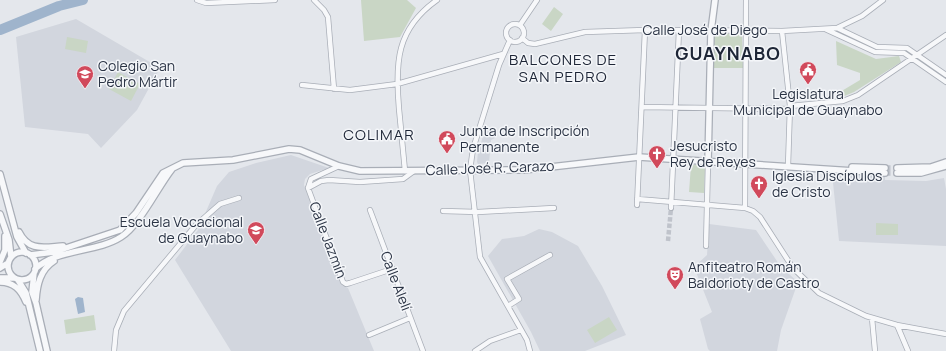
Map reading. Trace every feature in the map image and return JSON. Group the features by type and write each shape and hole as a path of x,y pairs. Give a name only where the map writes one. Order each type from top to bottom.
{"street":[{"path":"197,0 206,3 275,0"},
{"path":"314,0 324,10 328,17 334,89"},
{"path":"405,171 397,84 399,55 408,31 423,10 437,0"},
{"path":"520,25 537,0"},
{"path":"706,246 711,31 714,0"},
{"path":"745,208 746,0"},
{"name":"Calle José de Diego","path":"522,38 528,43 538,44 585,32 645,30 782,31 837,28 862,16 883,0"},
{"path":"513,24 520,25 524,30 522,38 517,41 510,40 506,35 507,28 513,24"},
{"path":"824,28 875,52 900,52 912,58 946,82"},
{"path":"837,28 877,47 903,47 946,75"},
{"path":"645,30 637,202 671,202 745,208 753,211 760,217 793,268 819,292 872,318 897,325 946,334"},
{"path":"670,208 674,160 679,30"},
{"path":"782,31 790,107 788,166"},
{"path":"642,107 790,107 843,101 858,95 946,35"},
{"path":"510,40 503,54 473,149 470,170 480,257 521,330 530,351"},
{"path":"302,85 350,90 397,84 503,54"},
{"name":"Calle José R. Carazo","path":"28,254 42,254 120,230 136,213 163,174 174,167 189,162 233,160 289,149 300,150 339,166 360,171 524,170 639,158 885,170"},
{"path":"946,162 921,168 897,171 921,173 946,166"},
{"name":"Calle Jazmín","path":"339,166 311,179 308,188 344,283 350,283 392,269"},
{"path":"0,278 27,279 45,262 112,242 123,236 140,216 174,167"},
{"path":"308,188 321,181 329,180 360,182 403,179 414,171"},
{"path":"0,174 17,237 28,254 34,260 35,271 32,289 47,351"},
{"path":"114,351 116,330 124,311 196,225 220,204 239,198"},
{"path":"443,211 474,210 478,212 554,208"},
{"name":"Calle Alelí","path":"370,210 423,351"},
{"path":"0,214 11,249 11,257 8,264 9,270 26,293 40,351"},
{"path":"14,224 21,237 32,246 41,248 71,246"},
{"path":"0,262 5,250 4,230"},
{"path":"11,257 19,252 28,254"},
{"path":"508,306 519,299 507,279 550,255"},
{"path":"36,303 37,287 42,274 49,264 59,257"},
{"path":"0,268 8,264"},
{"path":"0,282 9,282 14,285 24,297 30,309"},
{"path":"369,335 410,318"},
{"path":"872,318 875,351"},
{"path":"897,325 908,351"},
{"path":"475,351 490,341 521,330"}],"shaded area":[{"name":"Colegio San Pedro Mártir","path":"76,19 160,68 137,110 101,148 88,134 25,127 16,37"},
{"path":"488,130 494,131 495,138 491,140 489,163 478,164 478,152 484,133"},
{"name":"Escuela Vocacional de Guaynabo","path":"291,155 329,168 310,174 305,179 304,185 339,281 342,285 348,288 374,351 231,351 175,260 198,230 217,186 229,172 256,163"},
{"path":"832,173 885,177 885,180 926,181 944,178 946,189 946,246 839,241"},
{"path":"709,224 756,230 781,267 798,282 781,330 777,351 710,351 708,349 700,319 712,312 694,267 707,255"},
{"path":"539,229 552,232 578,246 602,286 626,335 585,351 540,351 531,332 488,256 502,239 524,236"}],"green space":[{"path":"361,0 407,0 416,8 400,37 364,41"},
{"path":"554,7 563,14 551,31 542,24"},
{"path":"719,33 742,35 743,68 713,68 714,35"},
{"path":"67,37 88,41 86,53 65,49"},
{"path":"836,41 876,59 899,56 901,62 854,92 842,97 840,92 860,80 860,73 837,65"},
{"path":"118,72 140,84 131,101 109,89"},
{"path":"691,165 703,165 705,168 704,193 689,192"},
{"path":"876,223 898,224 898,235 876,235"},
{"path":"94,315 96,330 66,334 64,320"},
{"path":"609,317 617,330 595,343 587,330"}],"water":[{"path":"78,297 83,298 85,312 78,314 75,299"}],"waterway":[{"path":"0,30 59,6 83,0"}],"tunnel":[{"path":"885,168 897,168"},
{"path":"885,173 897,173"},
{"path":"668,241 671,208"}],"place":[{"name":"Legislatura Municipal de Guaynabo","path":"808,85"},
{"name":"Colegio San Pedro Mártir","path":"85,89"},
{"name":"Junta de Inscripción Permanente","path":"447,154"},
{"name":"Jesucristo Rey de Reyes","path":"657,169"},
{"name":"Iglesia Discípulos de Cristo","path":"759,199"},
{"name":"Escuela Vocacional de Guaynabo","path":"256,245"},
{"name":"Anfiteatro Román Baldorioty de Castro","path":"675,290"}],"district":[{"name":"GUAYNABO","path":"728,54"},
{"name":"BALCONES DE SAN PEDRO","path":"563,68"},
{"name":"COLIMAR","path":"379,135"}]}
